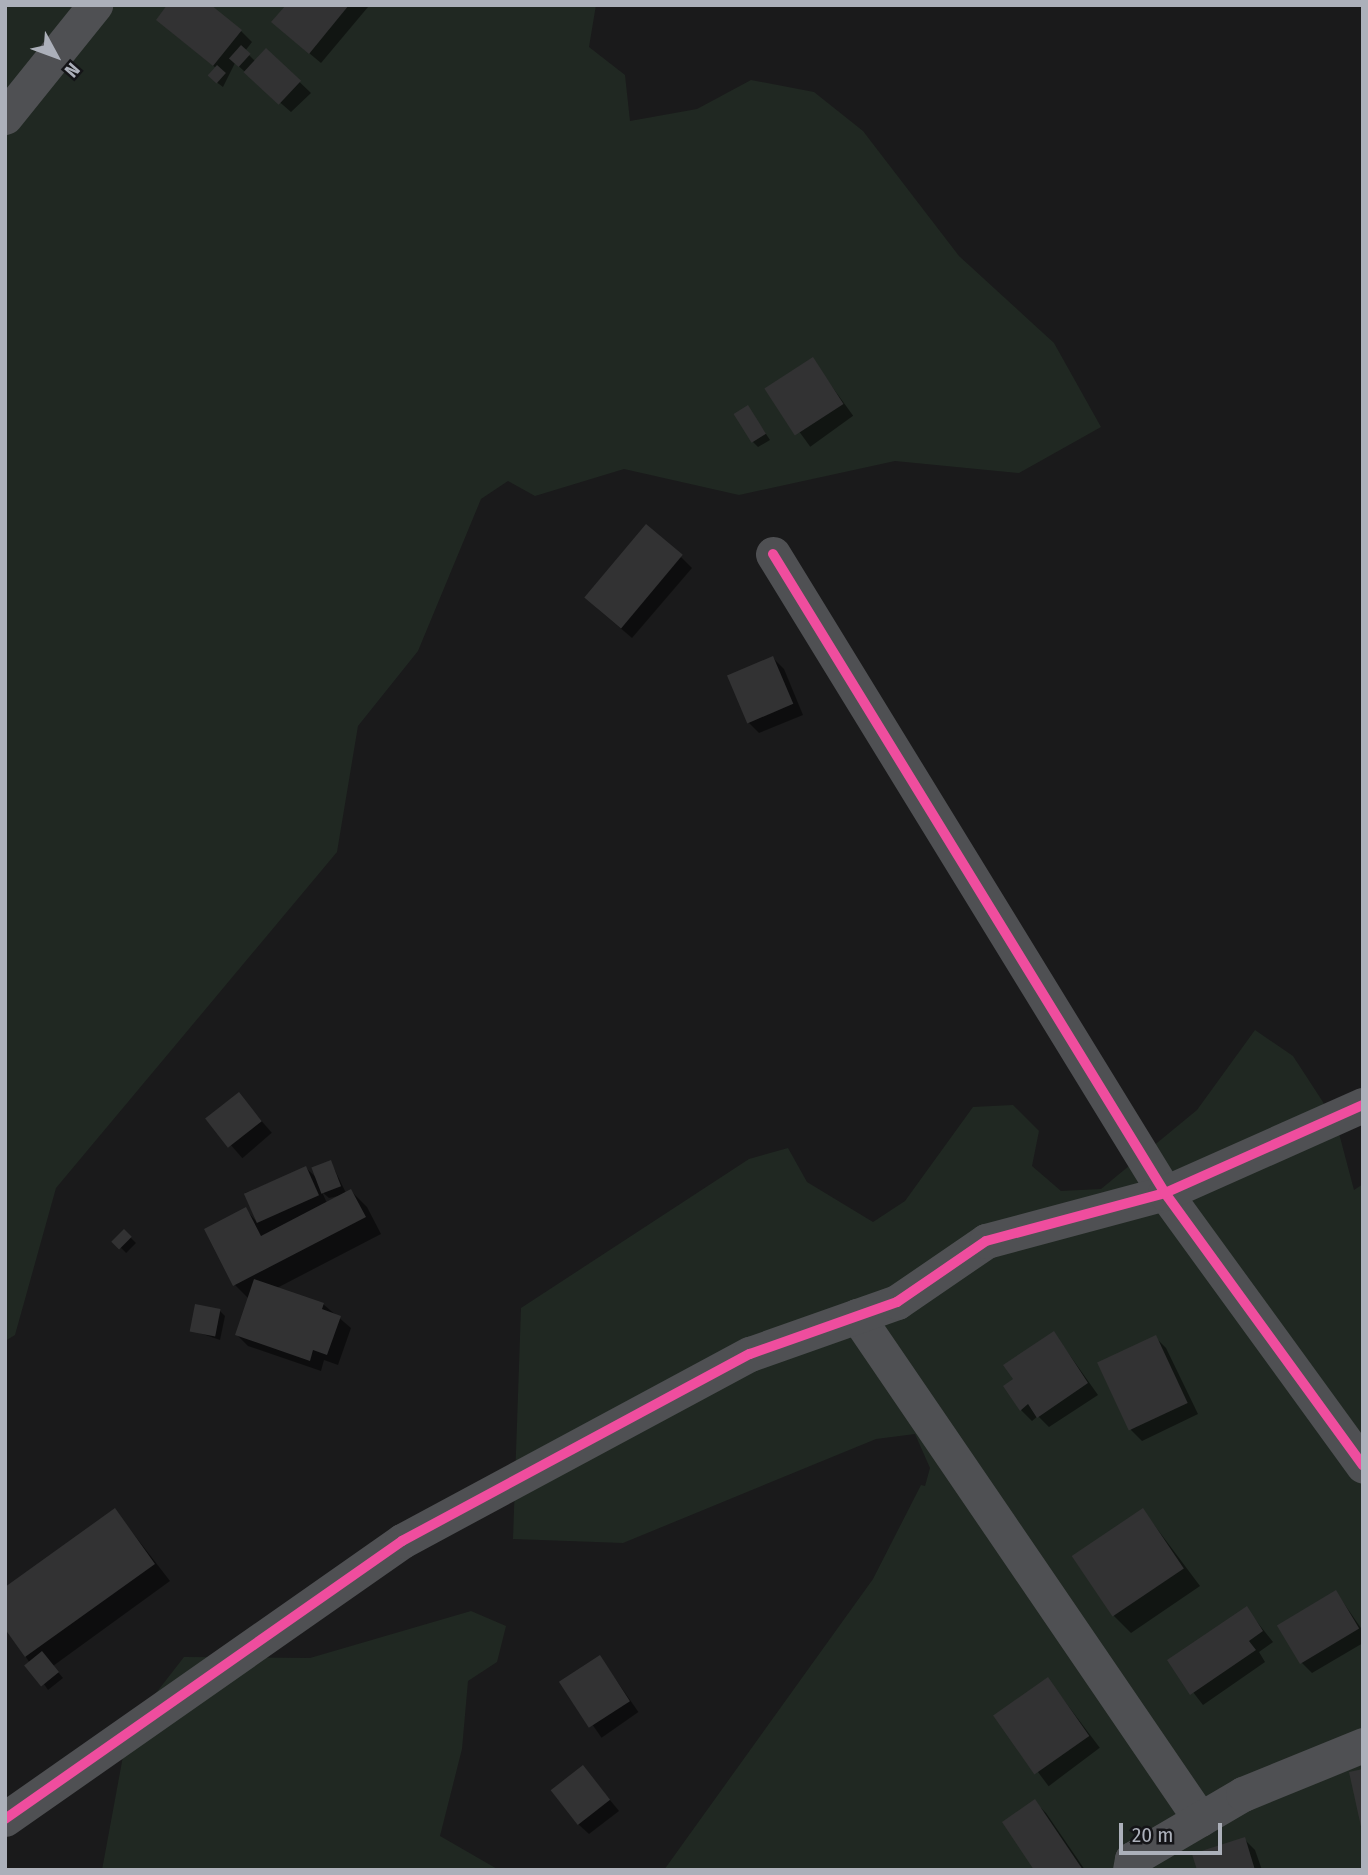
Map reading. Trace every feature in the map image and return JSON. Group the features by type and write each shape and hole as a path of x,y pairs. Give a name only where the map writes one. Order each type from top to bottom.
{"street":[{"path":"5,117 95,5"},
{"path":"773,554 1166,1193 1363,1466"},
{"path":"5,1819 402,1541 750,1354 897,1302 986,1241 1166,1193 1363,1105"},
{"path":"857,1316 1200,1819"},
{"path":"1130,1870 1132,1859 1243,1794 1363,1745"}],"shaded area":[{"path":"5,5 596,5 589,47 625,75 630,121 697,109 751,80 814,92 863,131 959,256 1054,343 1101,427 1019,473 895,461 739,495 624,469 535,496 508,481 481,499 418,651 358,726 337,852 56,1188 15,1335 5,1341"},
{"path":"1255,1030 1293,1056 1336,1122 1354,1190 1363,1184 1363,1870 664,1870 873,1579 921,1485 925,1486 930,1468 915,1434 876,1439 623,1543 513,1539 521,1308 749,1159 788,1148 807,1182 873,1222 905,1201 973,1107 1013,1105 1039,1131 1032,1166 1061,1191 1101,1189 1197,1110"},
{"path":"471,1611 506,1626 497,1662 468,1681 462,1749 440,1836 499,1870 102,1870 128,1729 184,1657 310,1658"}],"building":[{"path":"167,5 211,5 242,30 213,66 156,20"},
{"path":"286,5 349,5 309,54 271,22"},
{"path":"241,45 251,54 239,67 229,58"},
{"path":"266,48 301,81 279,105 243,72"},
{"path":"217,65 226,73 217,83 208,75"},
{"path":"813,357 843,404 795,436 764,389"},
{"path":"748,405 766,434 752,443 734,414"},
{"path":"646,524 683,555 621,628 584,598"},
{"path":"773,656 793,704 747,723 727,676"},
{"path":"239,1092 262,1121 228,1148 205,1118"},
{"path":"331,1160 341,1186 321,1194 311,1168"},
{"path":"306,1166 319,1195 257,1223 244,1194"},
{"path":"351,1189 366,1217 233,1286 204,1229 246,1207 261,1236"},
{"path":"124,1229 132,1237 119,1250 111,1242"},
{"path":"254,1279 324,1303 322,1309 341,1316 327,1355 313,1350 310,1361 235,1335"},
{"path":"195,1304 221,1309 215,1336 190,1331"},
{"path":"1054,1331 1088,1383 1037,1418 1028,1404 1020,1411 1003,1386 1013,1379 1003,1365"},
{"path":"1156,1335 1188,1403 1129,1430 1097,1362"},
{"path":"115,1508 155,1564 25,1657 5,1629 5,1587"},
{"path":"1143,1508 1184,1569 1113,1617 1072,1556"},
{"path":"1336,1590 1359,1629 1300,1664 1277,1626"},
{"path":"1247,1606 1263,1631 1249,1641 1256,1650 1190,1695 1167,1660"},
{"path":"42,1651 59,1672 41,1686 24,1665"},
{"path":"600,1655 630,1701 589,1728 559,1682"},
{"path":"1048,1677 1089,1736 1034,1774 993,1715"},
{"path":"583,1765 610,1800 578,1825 551,1790"},
{"path":"1363,1769 1363,1831 1362,1831 1349,1772"},
{"path":"1035,1799 1083,1870 1034,1870 1002,1822"},
{"path":"1245,1837 1255,1870 1197,1870 1192,1854"}],"cycle path":[{"path":"773,554 1165,1193 1363,1466"},
{"path":"5,1819 402,1541 750,1354 897,1302 986,1241 1165,1193 1363,1105"}]}
